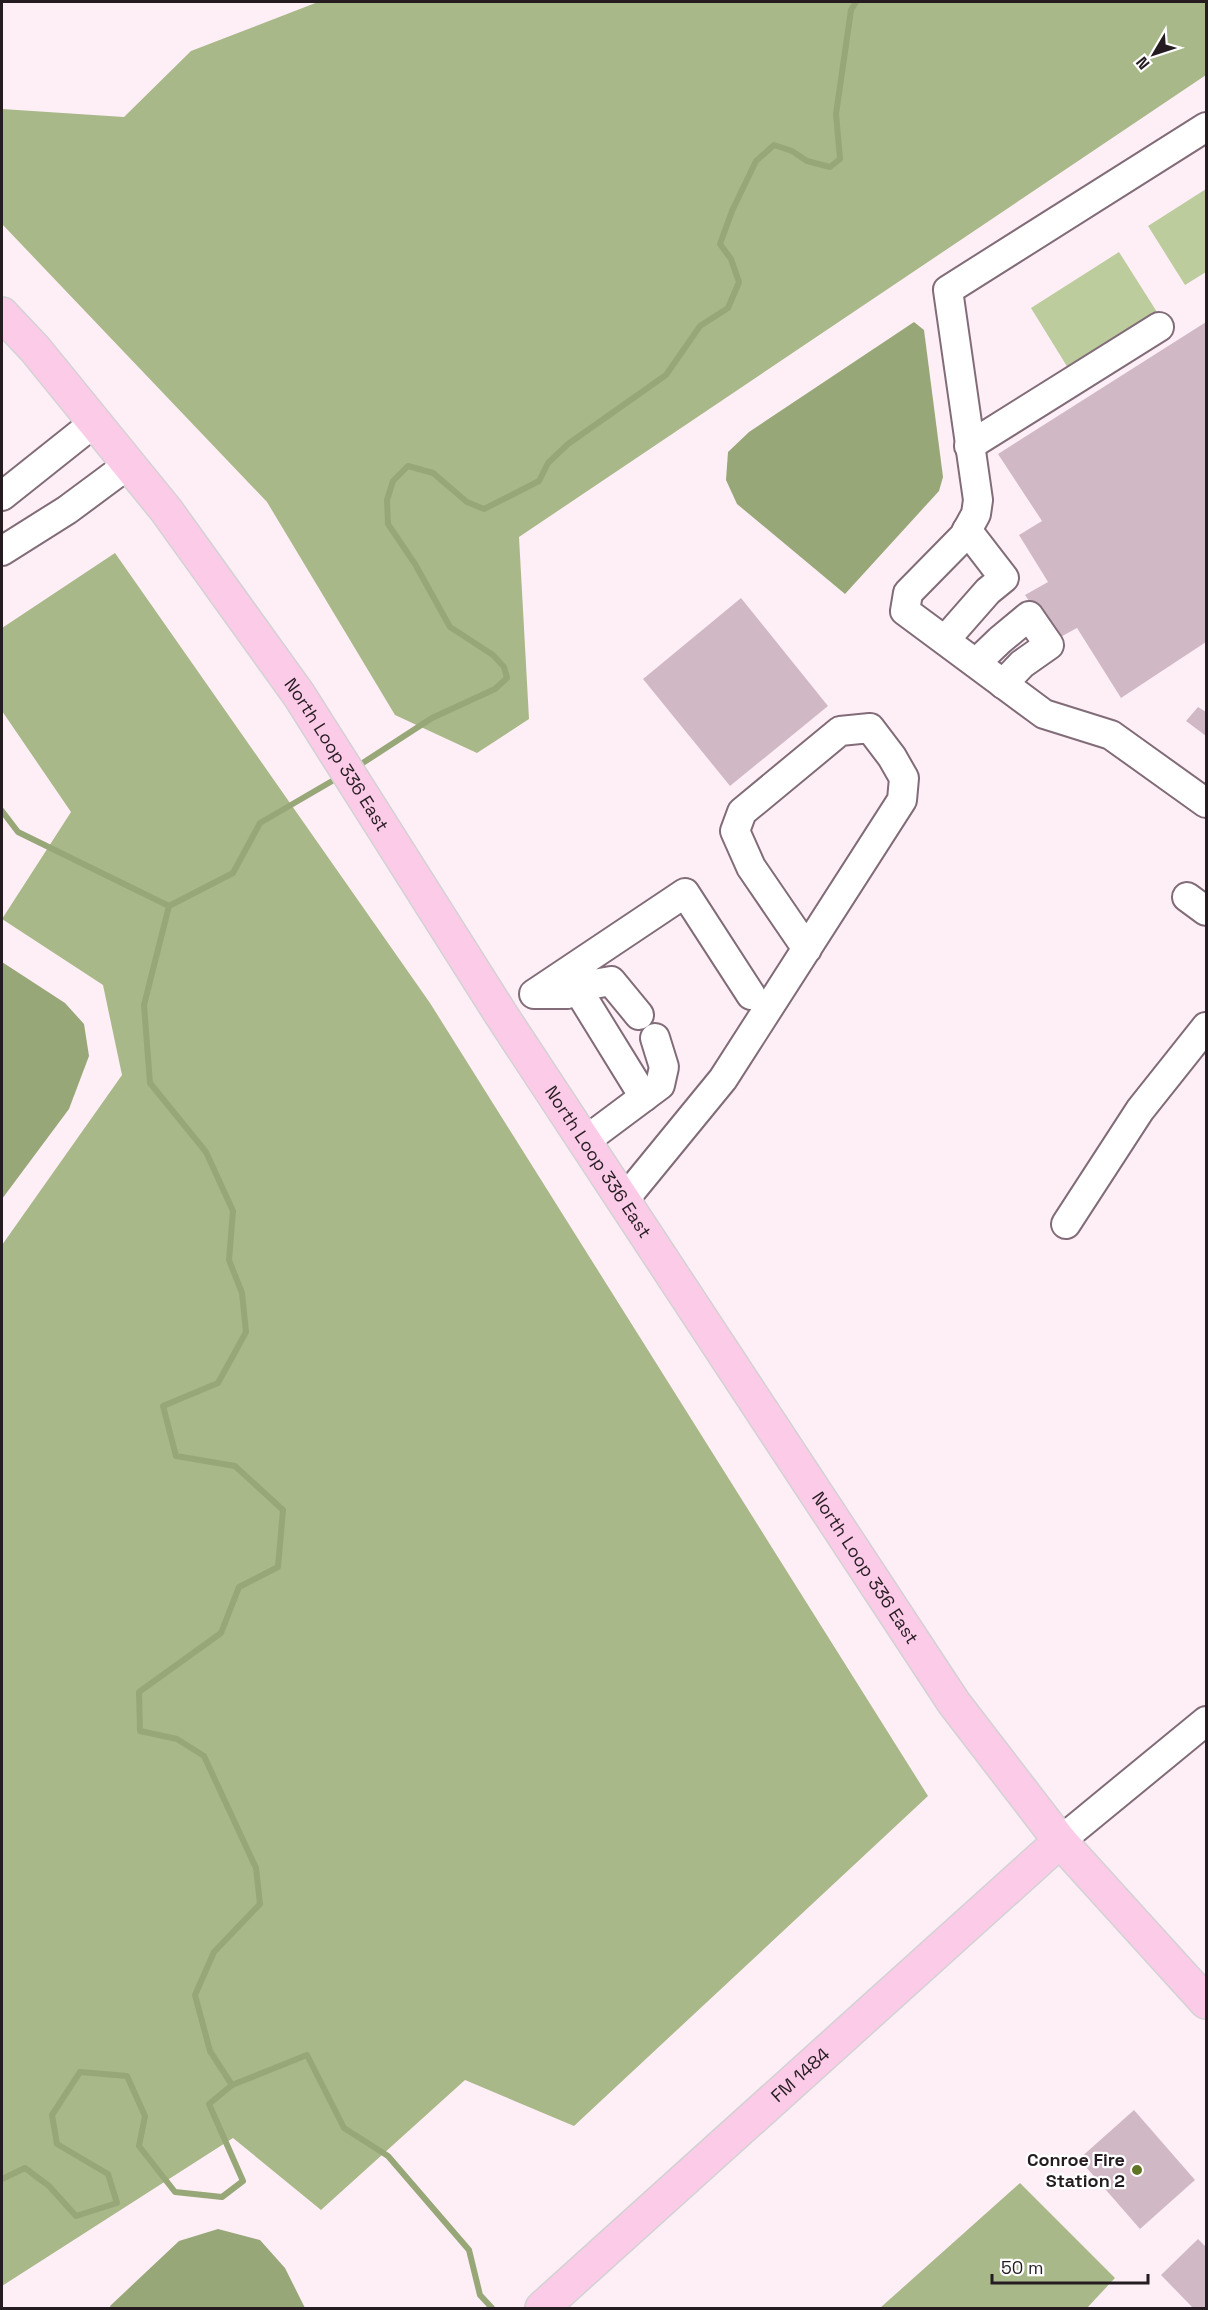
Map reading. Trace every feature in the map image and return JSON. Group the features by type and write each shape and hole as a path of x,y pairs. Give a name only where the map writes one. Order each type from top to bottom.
{"main road":[{"name":"North Loop 336 East","path":"2,315 35,349 166,510 299,695 502,1016 954,1703 1060,1841 1206,2002"},
{"name":"FM 1484","path":"542,2308 1060,1841"}],"street":[{"path":"1204,797 1111,735 1044,714 905,611 908,593 964,536 976,514 978,500 948,290 1206,127"},
{"path":"969,446 1159,327"},
{"path":"2,496 95,422"},
{"path":"2,551 67,510 129,464"},
{"path":"945,640 988,591 1004,579 967,530"},
{"path":"976,663 1029,616 1049,645 1022,664 1003,684"},
{"path":"624,1200 723,1079 807,949 902,800 904,778 892,757 870,728 840,731 742,812 735,831 751,867 807,949"},
{"path":"502,1016 685,893 751,995"},
{"path":"534,994 567,994 594,984 611,981 647,1026 664,1068 660,1086 585,1141"},
{"path":"578,990 644,1097"},
{"path":"1065,1224 1140,1110 1206,1027"},
{"path":"1060,1841 1206,1721"}],"shaded area":[{"path":"318,2 1206,2 1206,75 519,537 529,719 477,753 395,715 267,502 2,224 2,109 124,117 191,51"},
{"path":"1206,189 1206,272 1185,285 1148,226"},
{"path":"1119,252 1157,312 1068,368 1031,308"},
{"path":"914,322 924,330 943,477 939,491 845,594 737,504 726,480 728,452 749,432"},
{"path":"115,553 430,1003 928,1796 574,2126 465,2080 321,2210 233,2138 2,2286 2,1245 122,1075 103,985 2,919 71,812 2,711 2,628"},
{"path":"2,962 65,1003 84,1024 89,1056 69,1109 2,1199"},
{"path":"1020,2183 1115,2278 1087,2308 880,2308"},
{"path":"218,2229 260,2240 285,2268 305,2308 111,2308 110,2306 179,2241"}],"building":[{"path":"1206,322 1206,642 1121,698 1077,628 1055,640 1025,595 1048,582 1019,535 1042,521 998,454"},
{"path":"741,598 828,706 730,786 643,679"},
{"path":"1198,707 1206,712 1206,736 1186,721"},
{"name":"Conroe Fire Station 2","path":"1134,2110 1195,2180 1140,2229 1079,2159"},
{"path":"1198,2239 1206,2247 1206,2308 1193,2308 1161,2275"}],"waterway":[{"path":"355,768 432,718 495,689 507,678 504,667 493,655 450,627 415,564 388,524 387,500 393,481 408,466 433,473 467,502 484,509 539,481 548,463 568,444 666,375 700,326 728,308 739,282 731,259 720,244 732,211 756,161 774,145 792,151 807,161 830,167 840,159 836,114 851,10 856,2"},
{"path":"169,906 233,873 260,823 339,777"},
{"path":"2,811 18,832 169,906"},
{"path":"169,906 144,1005 150,1083 206,1152 233,1211 229,1260 242,1293 246,1332 218,1383 163,1406 176,1456 235,1466 283,1510 278,1567 239,1587 221,1633 139,1692 140,1731 177,1739 204,1756 256,1868 260,1904 214,1952 195,1995 210,2051 232,2085 307,2055 344,2128 388,2156 469,2250 480,2295 492,2308"},
{"path":"2,2179 25,2168 49,2186 76,2216 117,2203 108,2174 57,2144 52,2115 80,2072 127,2076 145,2116 139,2146 175,2192 222,2197 243,2181 209,2104 232,2085"}],"place":[{"name":"Conroe Fire Station 2","path":"1137,2170"}]}
